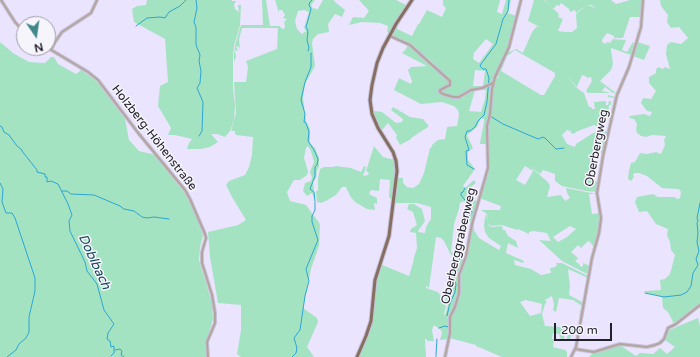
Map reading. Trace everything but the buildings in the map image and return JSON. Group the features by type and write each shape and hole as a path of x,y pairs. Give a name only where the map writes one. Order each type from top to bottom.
{"main road":[{"path":"357,357 371,321 375,280 389,236 396,175 395,156 372,117 370,104 372,85 376,67 389,36 412,0"}],"street":[{"path":"1,0 16,23"},
{"path":"56,41 62,32 91,13 97,0"},
{"name":"Oberberggrabenweg","path":"444,357 450,333 450,317 455,307 460,290 459,276 466,256 472,224 488,168 487,126 490,114 493,83 509,47 521,0"},
{"name":"Oberbergweg","path":"571,357 575,349 592,258 600,227 597,193 603,156 617,95 629,67 641,27 643,0"},
{"path":"389,36 410,45 450,81 450,85 440,90 439,92 441,94 457,98 471,90 482,88 493,83"},
{"name":"Holzberg-Höhenstraße","path":"56,53 88,72 99,82 185,190 195,207 205,234 202,263 212,295 215,316 214,325 207,342 208,357"},
{"path":"575,349 593,352 620,344 647,347 655,345 664,339 668,328 676,324 700,305"}],"green space":[{"path":"147,0 232,0 236,1 234,5 235,9 239,12 238,5 241,5 240,26 233,53 233,88 235,105 234,120 230,131 225,137 217,134 211,134 218,142 210,147 201,149 187,149 192,139 168,135 171,128 158,106 160,86 168,82 165,39 134,22 132,9 137,6 146,5"},
{"path":"262,0 266,0 270,26 280,26 284,29 284,22 287,19 283,18 285,15 282,10 279,10 279,13 275,0 315,0 311,5 313,9 315,8 317,10 323,0 334,0 345,10 342,17 335,14 328,24 329,32 318,34 313,39 312,43 315,66 305,84 303,97 306,121 310,129 310,143 315,148 319,158 319,167 316,178 313,182 315,201 312,193 307,196 303,191 305,183 311,181 312,178 310,172 314,162 308,146 306,148 304,158 308,171 307,175 300,180 294,180 287,192 290,201 306,205 320,224 319,246 311,269 303,308 317,318 318,322 307,347 314,357 241,357 237,354 241,330 241,305 218,303 210,257 208,232 238,225 246,220 226,185 229,181 245,175 252,155 253,137 236,135 235,131 231,131 236,113 234,82 246,82 248,67 246,61 277,49 278,28 242,28 239,39 240,50 239,47 236,46 238,51 235,50 236,57 234,62 234,53 241,25 263,25","holes":["304,10 309,12 304,28 306,31 302,34 297,29 295,21 298,11"]},
{"path":"359,0 396,0 406,5 411,0 407,6 405,5 406,8 389,33 387,32 388,26 380,23 362,22 349,25 353,17 364,18 369,11"},
{"path":"443,0 500,0 497,12 502,14 506,0 511,0 508,13 516,16 510,42 492,82 482,88 473,89 457,97 443,94 440,90 450,86 451,82 431,61 411,45 391,36 398,24 397,29 412,36 427,10 442,17 446,8 443,5","holes":["486,39 493,44 479,63 473,59 474,53","475,70 485,71 483,86 473,86"]},
{"path":"534,0 544,0 550,5 545,0 611,0 616,4 630,0 642,0 641,17 630,17 623,38 614,38 614,36 607,33 602,40 602,42 606,44 607,42 610,43 613,39 626,40 622,50 627,52 633,42 634,43 631,55 611,48 613,64 611,70 600,81 616,93 613,93 605,87 602,91 611,93 588,93 586,91 592,81 591,77 586,78 587,77 582,75 577,87 565,74 578,89 584,93 589,107 592,109 595,109 594,102 606,101 606,105 608,105 609,101 611,101 611,105 609,105 608,117 610,117 614,98 608,97 608,95 615,97 610,119 602,116 597,125 607,132 601,166 601,151 603,144 594,146 590,178 598,182 597,192 562,186 555,181 555,174 543,170 540,174 528,165 548,182 550,186 547,197 561,195 565,201 570,198 566,188 596,194 589,194 592,214 600,213 599,230 595,246 594,247 588,241 581,248 578,245 571,252 577,257 578,259 575,261 581,267 583,266 583,263 590,266 587,274 562,261 539,240 551,241 547,233 533,231 529,232 529,234 518,229 517,230 502,225 490,226 487,214 481,210 500,210 501,206 479,198 488,168 487,130 491,95 496,78 500,77 496,76 508,51 510,52 516,49 523,53 532,32 537,26 539,28 538,26 528,21","holes":["561,3 569,9 570,12 575,10 576,13 587,5 576,14 577,28 572,32 558,31 563,19 558,17 559,14 553,9 557,5 559,6","515,50 555,73 555,76 544,95 541,95 501,71 507,56","594,125 601,128 576,144 575,147 567,144 562,135 567,130 570,130 573,134","525,166 533,171 525,185 516,180","570,226 576,229 567,237 558,242 553,237"]},
{"path":"660,0 700,0 700,303 687,313 686,318 674,324 668,312 663,308 662,297 644,292 661,290 660,280 665,279 670,274 675,255 671,250 667,235 668,229 656,224 647,211 639,212 635,202 637,197 653,194 658,197 674,197 678,199 680,198 681,192 679,189 662,188 647,176 639,173 634,173 634,177 631,181 628,179 631,163 635,162 640,153 647,154 656,152 661,154 665,145 664,140 666,136 641,136 637,133 637,124 634,119 629,118 630,116 644,114 650,116 652,112 647,111 641,103 643,98 651,99 656,91 649,83 649,77 656,73 658,67 670,69 666,54 667,45 671,42 681,44 688,38 679,27 671,28 667,22 668,15 661,6"},
{"path":"0,42 16,56 29,62 45,63 51,57 54,57 58,64 76,74 81,70 90,76 98,83 125,119 129,140 139,151 155,156 184,192 193,208 203,235 199,260 212,303 213,319 205,346 207,357 0,357"},
{"path":"637,42 650,46 644,60 633,56"},
{"path":"408,44 450,81 449,85 439,89 441,94 457,98 462,97 469,91 492,86 487,122 487,144 480,144 484,122 484,119 481,118 477,127 467,135 473,148 468,152 468,160 475,169 463,186 465,188 474,180 476,183 468,189 466,197 477,201 471,224 469,220 466,225 468,229 464,229 464,233 462,232 463,218 469,211 464,201 460,203 454,224 451,252 465,259 459,275 459,290 454,308 447,317 449,319 450,328 448,339 440,340 442,333 441,330 434,325 432,330 434,341 428,341 425,338 426,357 358,357 372,322 375,288 380,264 409,276 417,248 416,233 410,232 411,229 417,225 413,212 407,209 409,204 414,204 422,209 425,221 418,232 425,233 426,227 431,219 431,207 417,203 395,203 398,178 403,178 403,183 407,187 413,188 419,184 424,173 430,148 438,140 445,139 447,127 457,126 459,114 458,110 454,106 442,102 421,104 394,90 399,78 411,84 412,81 408,70 411,67 427,66 402,53","holes":["475,90 486,90 481,112 469,111","436,237 441,238 444,241 454,259 445,302 448,305 445,315 446,306 442,297 438,292 426,288 426,286 429,288"]},
{"path":"393,107 410,117 423,119 428,127 400,145 396,138 397,135 388,123 381,131 375,118 374,111 382,112 396,123 402,122 403,119 391,110"},
{"path":"374,146 383,157 395,160 396,171 393,198 390,199 389,196 390,180 380,179 379,191 371,190 369,194 377,198 377,204 374,203 375,210 367,209 355,202 350,196 346,187 342,187 336,195 326,201 321,203 317,202 316,191 318,191 320,169 335,166 351,168 361,172 364,166 366,167 363,176 368,175 369,173 366,171"},
{"path":"486,213 489,226 502,226 503,230 505,230 508,236 516,241 518,248 508,243 506,253 524,261 523,263 514,260 515,265 531,269 541,275 551,273 550,268 555,267 557,265 556,263 562,263 588,276 588,278 568,269 570,286 569,295 584,303 580,315 582,306 573,300 559,298 556,312 553,310 554,305 552,296 545,300 547,302 542,314 545,326 578,328 577,334 570,337 570,339 567,339 568,329 565,329 564,339 561,339 559,334 553,333 553,347 565,350 567,352 567,357 502,357 476,345 449,338 450,319 460,293 460,276 467,255 474,222 474,230 479,238 499,250 501,246 489,238 485,232 484,225","holes":["526,300 542,304 541,313 530,316 520,302"]},
{"path":"698,318 700,326 700,357 589,357 593,353 620,345 636,356 640,353 653,354 660,348 667,354 675,347 665,340 669,330"}],"waterway":[{"path":"136,26 147,18 165,18 169,12 180,6 186,0"},
{"path":"196,0 197,8 194,22 196,27 196,45 200,55 199,61 201,71 200,83 197,88 203,102 202,131 199,136"},
{"path":"308,51 308,31 306,27 311,9 309,5 312,0"},
{"path":"474,169 467,165 466,151 469,150 465,137 467,131 470,131 475,127 484,115 487,102 489,78 486,69 483,69 480,66 496,44 503,19 508,11 509,0"},
{"path":"311,53 311,67 305,82 301,100 305,114 304,122 306,123 309,132 308,141 318,159 315,167 315,176 310,189 314,192 315,201"},
{"path":"490,116 503,124 538,139 543,137 556,149 564,148"},
{"name":"Doblbach","path":"0,126 22,150 37,172 45,174 45,177 47,177 47,182 51,181 58,184 68,204 72,215 69,221 70,231 85,262 87,271 97,284 104,310 114,324 108,333 107,339 110,341 111,347 114,346 114,353 111,356"},
{"path":"0,183 3,189 2,202 6,213 12,213 15,218 35,278 35,291 29,317 29,332 16,350 7,357"},
{"path":"461,253 464,225 466,219 472,213 471,208 461,195 465,188"},
{"path":"62,191 67,191 71,194 94,195 124,209 134,211 142,217 169,219"},
{"path":"292,357 296,353 297,348 294,338 300,330 305,296 309,281 306,269 318,240 312,222 315,202"},
{"path":"645,293 664,297 681,295 687,292 691,286 693,273 698,265 696,259 699,251 697,242 697,218 700,203"},
{"path":"449,306 455,292 456,284 454,279 460,257"},
{"path":"447,316 449,307"},
{"path":"439,328 445,326 449,327"},
{"path":"436,355 437,339"},
{"path":"115,350 120,349 122,351 121,355 124,357"}]}
